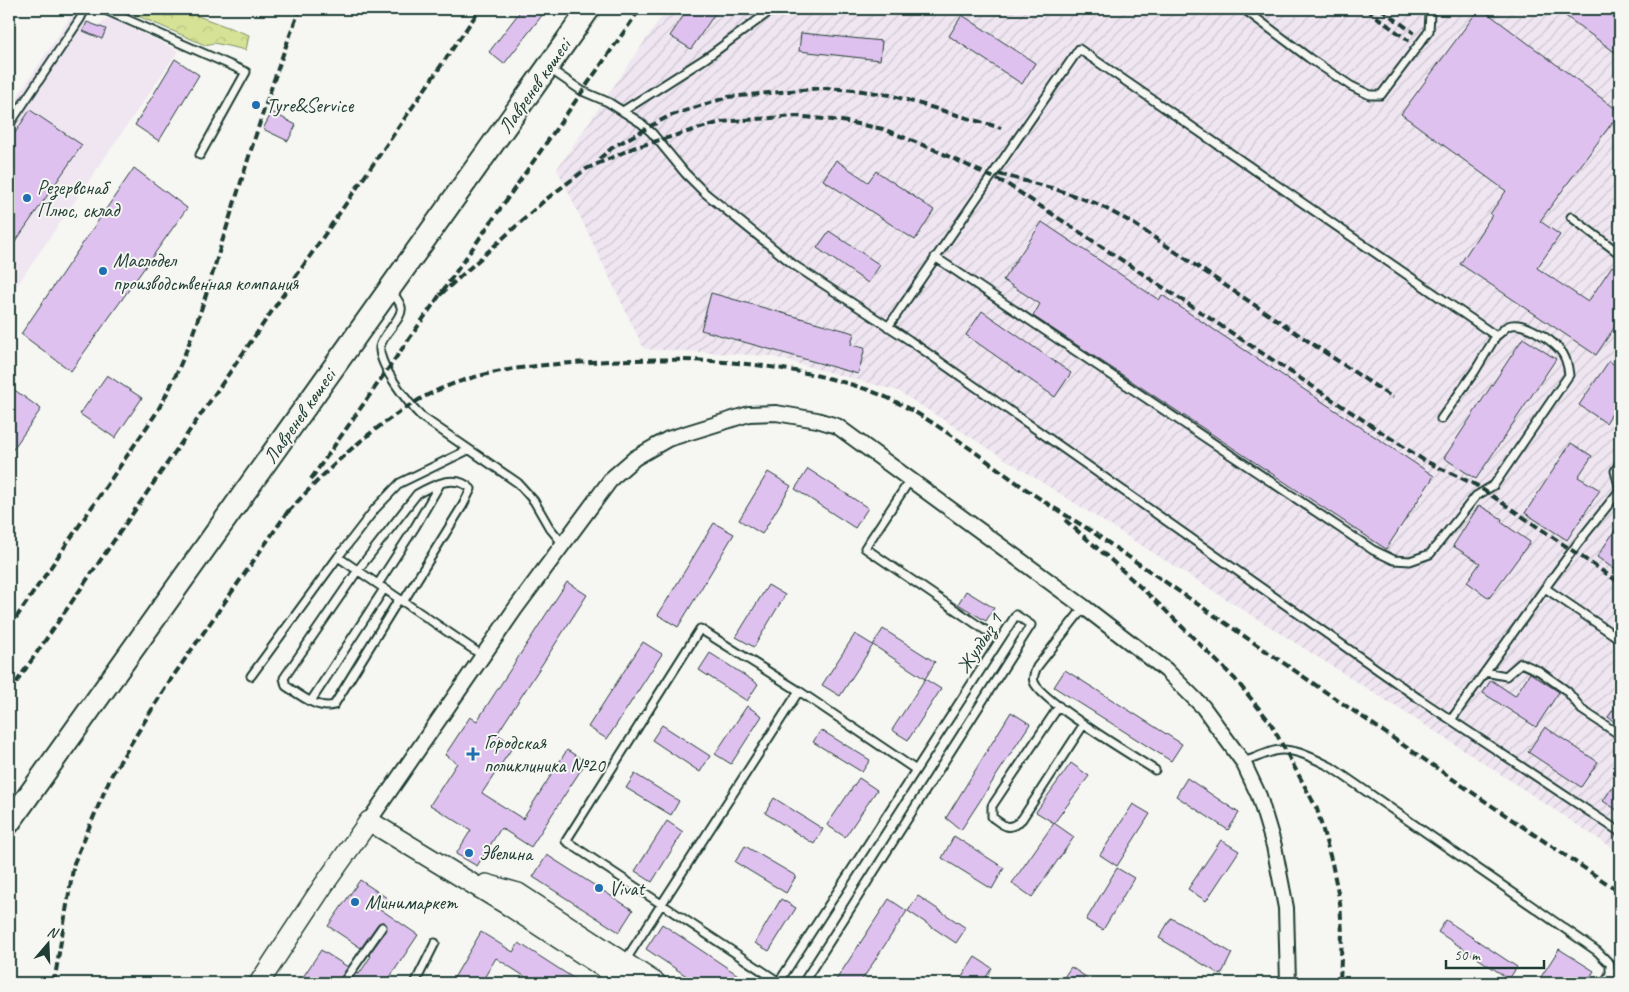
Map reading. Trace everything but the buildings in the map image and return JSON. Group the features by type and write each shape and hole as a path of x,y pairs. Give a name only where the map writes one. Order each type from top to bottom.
{"main road":[{"name":"Лавренев көшесі","path":"9,823 589,9"}],"street":[{"path":"258,983 483,656 612,478 635,458 668,439 748,414 776,413 817,420 837,426 1006,552 1084,607 1166,670 1203,707 1244,762 1259,796 1274,846 1286,908 1288,983"},
{"path":"369,821 622,974 656,983"}],"lane":[{"path":"9,125 80,19 84,9"},
{"path":"103,9 246,72 200,155"},
{"path":"623,110 706,58 773,9"},
{"path":"1244,9 1309,58 1351,86 1370,95 1381,95 1428,30 1430,13 1433,9"},
{"path":"888,327 1079,49 1496,336"},
{"path":"547,67 582,91 623,110 652,133 685,173 705,193 786,259 888,327 1451,720 1620,832"},
{"path":"1571,217 1620,254"},
{"path":"935,257 1365,544 1394,560 1410,561 1430,554 1476,496 1494,485 1568,375 1568,364 1561,350 1541,334 1522,325 1508,326 1496,336 1475,371 1440,419"},
{"path":"390,289 402,307 401,316 391,327 382,342 380,350 387,370 411,405 422,416 468,450 490,462 518,483 534,501 549,527 563,544"},
{"path":"251,676 375,509 400,483 468,450"},
{"path":"1451,720 1578,543 1620,489 1615,471 1620,463"},
{"path":"456,480 466,484 471,490 334,705 327,707 311,701 286,686 284,678 358,570 417,494 440,484 456,480"},
{"path":"910,480 865,548 985,630"},
{"path":"311,701 381,587 440,484"},
{"path":"338,557 483,656"},
{"path":"1546,588 1620,638"},
{"path":"1084,607 1037,667 1034,681 1041,691 1059,706 1155,770"},
{"name":"Жулдыз 1","path":"780,983 1016,615 1031,625 803,983"},
{"path":"780,983 566,841 700,629 916,770"},
{"path":"1485,672 1506,676 1521,663 1539,671 1567,691 1582,710 1620,735"},
{"path":"622,974 662,904 799,692"},
{"path":"1059,706 992,806 992,817 1004,826 1016,825 1022,819 1084,724"},
{"path":"1244,762 1274,751 1285,750 1313,758 1331,767 1597,951 1610,964 1610,974 1604,983"},
{"path":"343,983 382,927"},
{"path":"415,983 435,943"},
{"path":"1610,974 1620,972"}],"shaded area":[{"path":"667,9 1620,9 1620,853 1450,741 898,391 770,356 644,349 557,169"},
{"path":"72,15 97,26 110,17 178,51 9,297 9,109"}],"green space":[{"path":"122,9 179,9 249,35 246,50 214,43 205,45"}],"railway":[{"path":"9,628 155,415 176,374 201,309 269,96 300,9"},
{"path":"9,693 480,9"},
{"path":"311,479 640,9"},
{"path":"1366,9 1409,41"},
{"path":"1381,9 1414,33"},
{"path":"599,159 613,147 669,116 728,97 822,88 890,95 1001,128"},
{"path":"440,295 545,200 586,169 633,148 721,122 795,116 842,121 883,129 933,149 1007,184 1425,461 1476,485 1620,583"},
{"path":"999,174 1055,189 1095,203 1131,222 1393,398"},
{"path":"288,512 332,466 381,425 417,401 458,382 479,376 524,367 547,365 619,360 675,360 759,366 815,375 843,382 888,398 925,418 1038,497 1091,531 1620,892"},
{"path":"54,983 74,863 111,776 167,685 291,507"},
{"path":"1065,520 1162,607 1235,679 1270,722 1317,809 1332,863 1340,903 1342,933 1340,983"}],"place":[{"name":"Tyre&Service","path":"256,105"},
{"name":"Резервснаб Плюс, склад","path":"27,198"},
{"name":"Маслодел производственная компания","path":"103,271"},
{"name":"Городская поликлиника №20","path":"473,754"},
{"name":"Эвелина","path":"469,853"},
{"name":"Vivat","path":"599,888"},
{"name":"Минимаркет","path":"355,902"}]}
